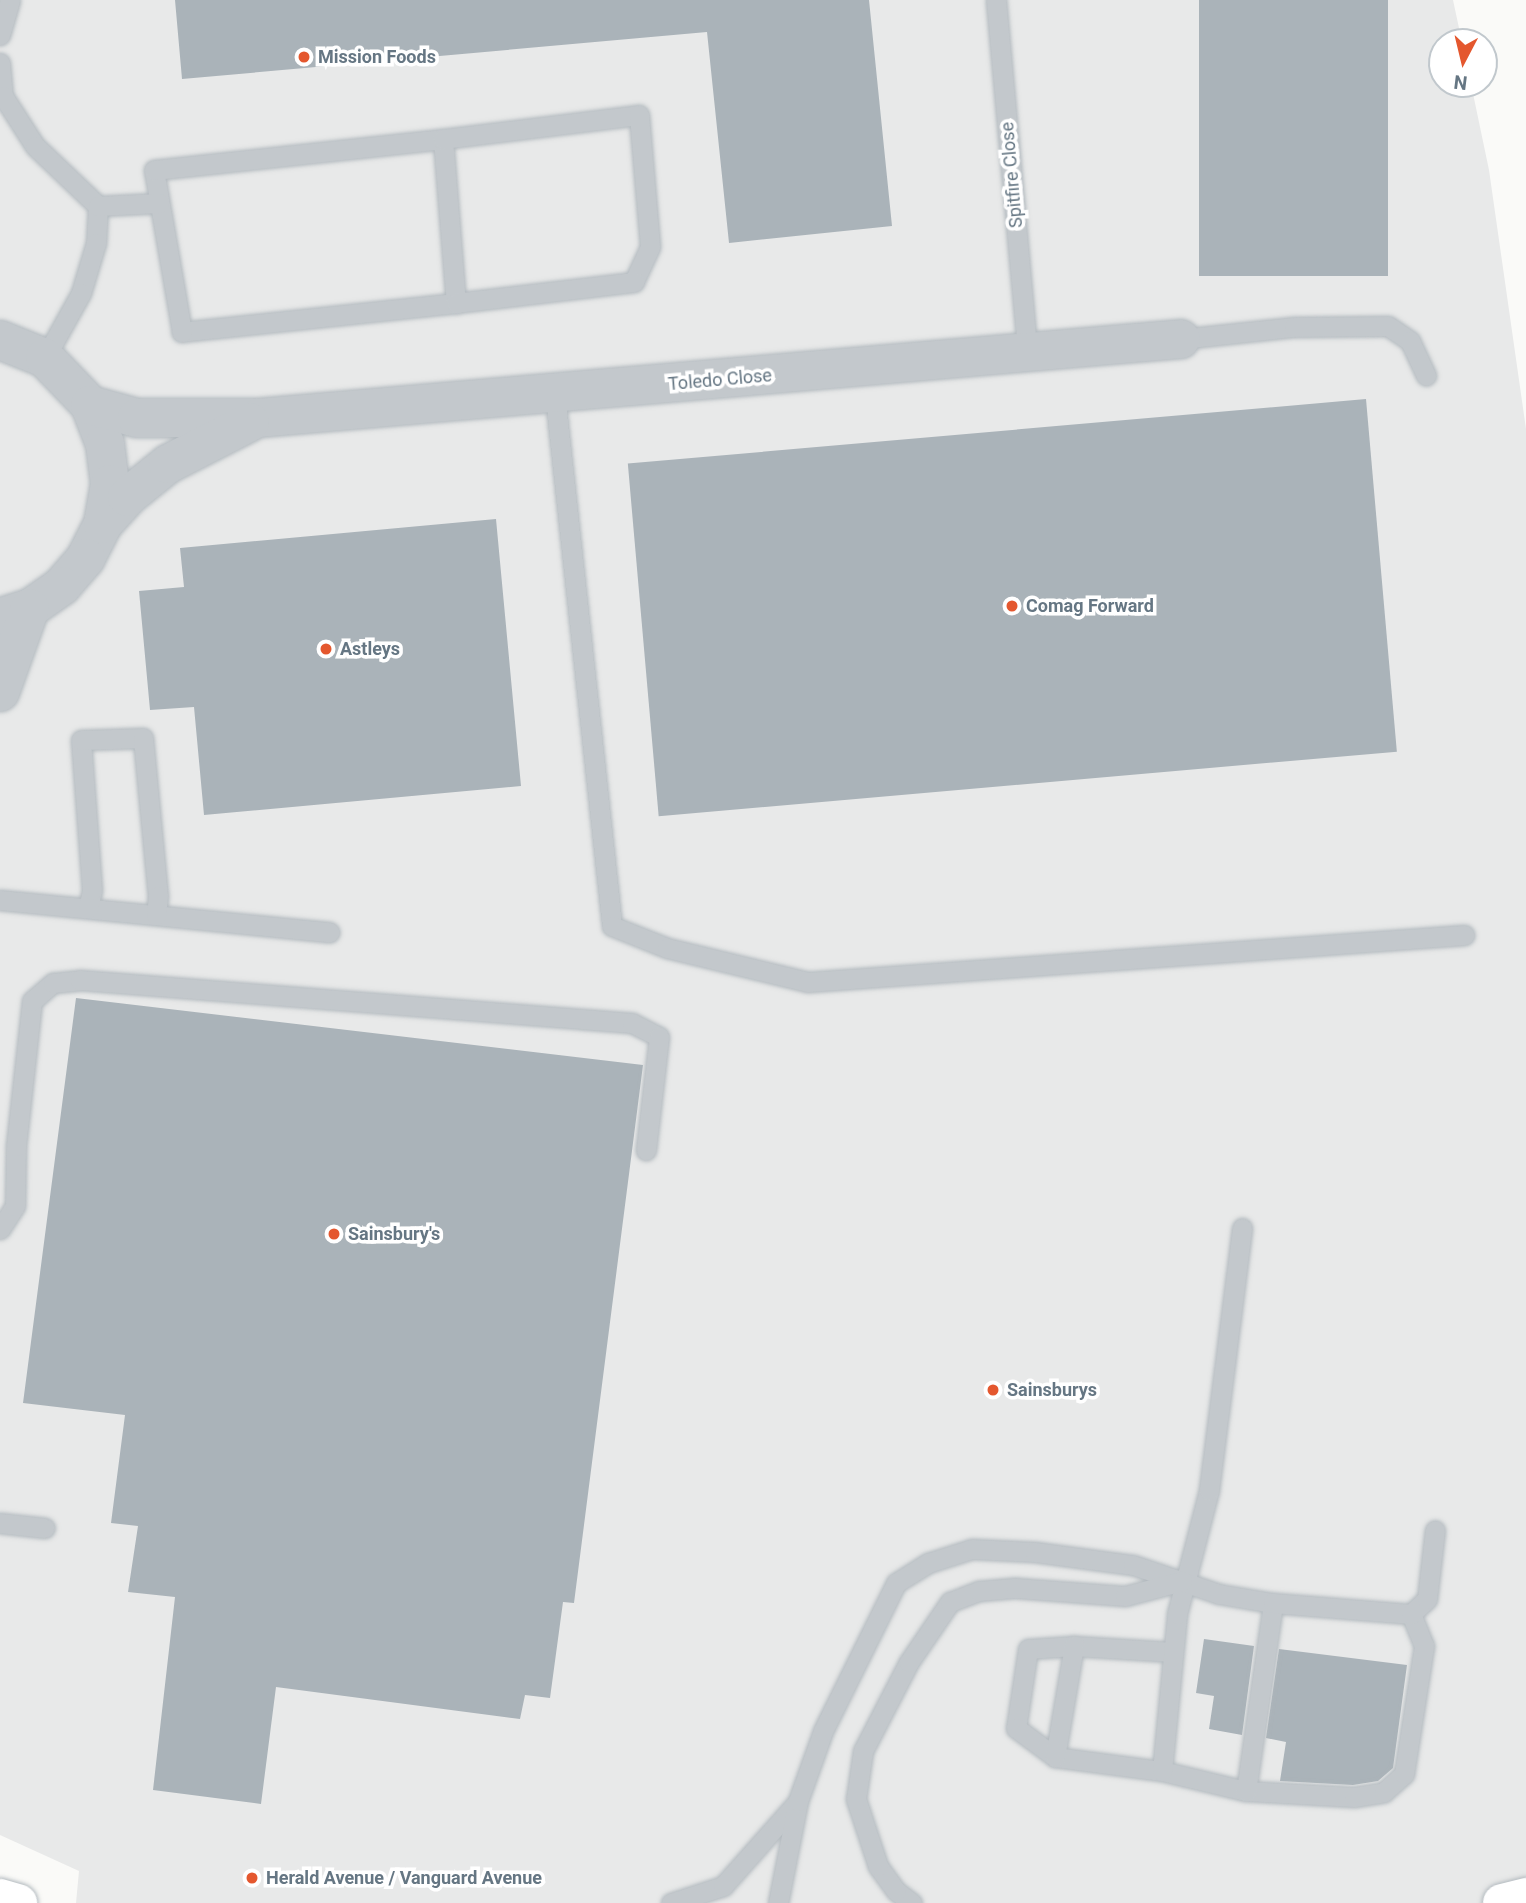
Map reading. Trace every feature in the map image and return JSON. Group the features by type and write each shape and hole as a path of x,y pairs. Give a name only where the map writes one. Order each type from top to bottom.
{"main road":[{"path":"1502,1903 1526,1897"},
{"path":"0,1898 18,1903"}],"street":[{"name":"Toledo Close","path":"90,405 137,418 258,418 555,396 1027,350 1181,339"},
{"path":"0,340 45,358 90,405 105,444 108,471 103,524 86,558 70,577 15,613 0,692"},
{"name":"Toledo Close","path":"103,524 127,497 168,464 258,418"}],"lane":[{"path":"0,35 10,0"},
{"name":"Spitfire Close","path":"996,0 1027,350"},
{"path":"0,63 3,96 35,146 98,205 159,203"},
{"path":"639,115 650,247 634,282 181,331 159,203 154,170 639,115"},
{"path":"443,139 456,303"},
{"path":"45,358 81,293 96,243 98,205"},
{"path":"1181,339 1294,327 1388,326 1410,341 1426,375"},
{"path":"555,396 612,926 667,948 808,982 1464,936"},
{"path":"88,908 92,890 81,740 143,738 158,896 156,915"},
{"path":"0,900 329,932"},
{"path":"0,1229 15,1206 16,1146 32,1001 53,983 80,980 632,1023 659,1037 646,1150"},
{"path":"1161,1771 1183,1581 1209,1490 1242,1228"},
{"path":"0,1522 45,1528"},
{"path":"778,1903 799,1801 822,1731 896,1583 928,1563 972,1549 1035,1552 1133,1565 1219,1594 1273,1603 1411,1614 1427,1599 1435,1530"},
{"path":"912,1903 895,1891 878,1866 856,1799 863,1751 909,1662 950,1602 979,1591 1016,1588 1125,1596 1183,1581"},
{"path":"1246,1791 1273,1603"},
{"path":"1173,1652 1074,1646 1028,1649 1016,1728 1055,1757 1161,1771 1246,1791 1354,1797 1384,1792 1404,1773 1424,1646 1411,1614"},
{"path":"1055,1757 1074,1646"},
{"path":"671,1903 723,1886 799,1801"}],"shaded area":[{"path":"0,0 1453,0 1459,28 1428,28 1428,98 1474,98 1489,170 1526,429 1526,1903 76,1903 79,1871 0,1835"}],"building":[{"path":"175,0 869,0 892,226 729,243 707,32 182,79"},
{"path":"1199,0 1388,0 1388,276 1199,276"},
{"name":"Comag Forward","path":"1366,399 1397,752 659,816 628,464"},
{"name":"Astleys","path":"496,519 521,786 204,815 194,707 150,710 139,591 184,587 180,548"},
{"name":"Sainsbury's","path":"76,998 643,1065 574,1603 563,1602 550,1698 525,1695 520,1719 276,1687 261,1804 153,1790 175,1597 128,1592 138,1526 111,1523 125,1415 23,1403"},
{"path":"1204,1639 1254,1646 1242,1735 1209,1729 1214,1696 1196,1693"},
{"path":"1279,1649 1407,1665 1393,1768 1378,1781 1353,1785 1280,1781 1286,1742 1266,1738"}],"place":[{"name":"Mission Foods","path":"304,57"},
{"name":"Comag Forward","path":"1012,606"},
{"name":"Astleys","path":"326,649"},
{"name":"Sainsbury's","path":"334,1234"},
{"name":"Sainsburys","path":"993,1390"},
{"name":"Herald Avenue / Vanguard Avenue","path":"252,1878"}]}
